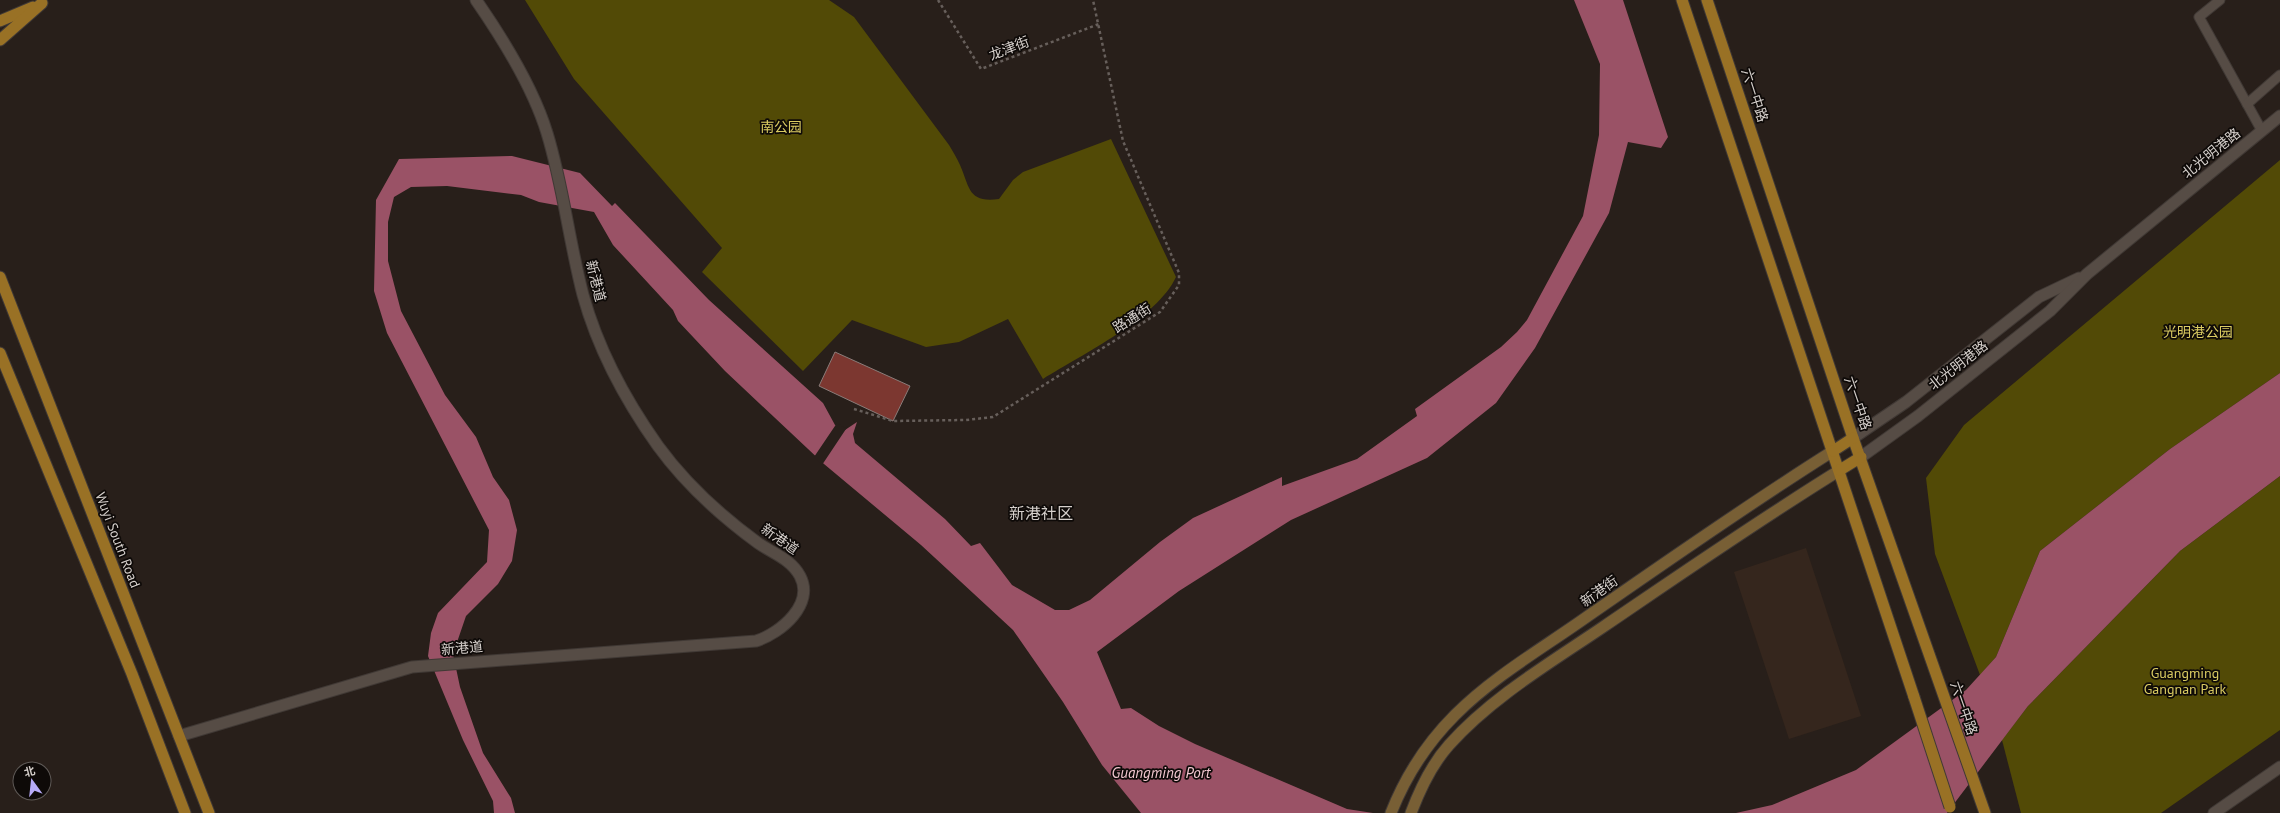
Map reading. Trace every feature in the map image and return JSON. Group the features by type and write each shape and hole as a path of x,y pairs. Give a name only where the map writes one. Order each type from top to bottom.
{"main road":[{"path":"1682,0 1840,470 1951,810"},
{"name":"六一中路","path":"1707,0 1853,438 1861,457 1985,813"},
{"path":"0,21 45,1"},
{"path":"0,40 45,1"},
{"name":"Wuyi South Road","path":"0,278 209,813"},
{"path":"0,353 132,674 185,813"},
{"name":"北光明港路","path":"1833,451 1853,438"},
{"name":"新港街","path":"1391,813 1405,781 1433,739 1454,716 1485,688 1652,571 1833,451"},
{"name":"北光明港路","path":"1840,470 1861,457"},
{"path":"1411,813 1422,786 1448,746 1474,720 1515,687 1840,470"}],"street":[{"name":"新港道","path":"179,736 412,667 756,641 776,632 785,625 803,599 804,589 801,577 794,567 758,544 701,495 659,447 634,409 609,364 590,315 554,157 545,127 532,96 492,24 476,0"},
{"name":"北光明港路","path":"1861,457 2050,311 2087,274 2280,116"},
{"name":"北光明港路","path":"1853,438 1906,402 2039,297 2087,274"},
{"path":"2214,813 2280,767"}],"lane":[{"path":"2220,0 2199,17 2246,104 2262,130"},
{"path":"2246,104 2280,75"}],"path":[{"name":"龙津街","path":"938,0 981,70 1099,24"},
{"name":"路通街","path":"854,409 893,421 966,420 993,417 1160,312 1179,285 1179,273 1123,141 1093,0"}],"shaded area":[{"path":"1806,548 1861,716 1789,739 1734,572"}],"green space":[{"name":"南公园","path":"525,0 829,0 854,17 949,145 959,162 969,187 976,196 981,199 999,199 1013,180 1023,172 1111,139 1176,277 1153,307 1136,321 1098,347 1043,379 1008,319 959,342 926,347 852,320 803,371 702,272 722,248 574,79"},
{"name":"光明港公园","path":"2280,160 2280,373 2170,449 2040,551 1996,657 1980,675 1935,554 1926,478 1964,425"},
{"name":"Guangming Gangnan Park","path":"2280,476 2280,730 2161,813 2021,813 2002,740 2028,706 2180,551"}],"water":[{"name":"Guangming Port","path":"1574,0 1623,0 1668,137 1661,148 1628,142 1609,213 1535,348 1496,403 1427,458 1291,520 1179,591 1097,652 1121,709 1131,708 1159,726 1195,744 1347,809 1373,813 1141,813 1102,765 1063,702 1013,630 921,545 824,464 725,371 678,321 673,310 613,245 594,212 539,202 521,195 447,186 411,187 394,197 388,222 388,261 401,311 445,395 476,437 493,477 509,500 517,530 512,561 498,584 466,616 453,654 460,687 483,753 511,798 515,813 494,813 493,801 463,740 428,656 431,633 438,613 487,562 489,530 387,333 374,291 376,200 399,159 512,156 580,173 612,206 615,203 709,300 823,403 835,425 845,430 857,422 853,434 855,443 945,519 971,546 980,543 1012,585 1055,610 1069,610 1090,600 1160,542 1193,518 1282,477 1282,486 1357,459 1417,416 1415,409 1501,347 1527,320 1583,216 1599,135 1600,64"},
{"path":"2280,373 2280,476 2180,551 2028,706 1947,813 1736,813 1772,805 1856,770 1966,690 1996,657 2040,551 2170,449"}],"pier":[{"path":"837,423 845,428 848,426 822,465 814,457"}],"building":[{"path":"835,352 910,386 893,421 819,386"}],"district":[{"name":"新港社区","path":"1041,513"}]}
